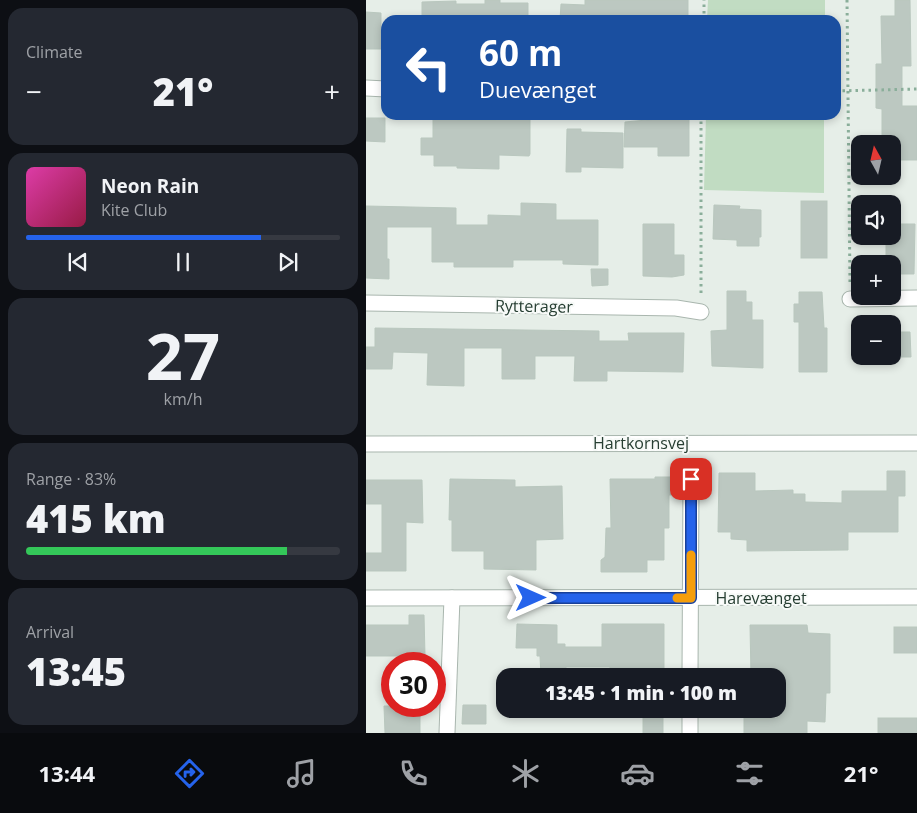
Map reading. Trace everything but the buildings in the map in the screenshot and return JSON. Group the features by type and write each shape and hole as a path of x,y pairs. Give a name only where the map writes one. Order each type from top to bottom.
{"street":[{"path":"366,88 381,88"},
{"path":"850,299 917,298"},
{"name":"Rytterager","path":"366,303 676,308 701,312"},
{"name":"Hartkornsvej","path":"366,444 917,443"},
{"path":"690,668 691,479"},
{"name":"Harevænget","path":"366,598 917,597"},
{"path":"447,733 452,598"},
{"path":"690,718 690,733"}],"path":[{"path":"704,0 704,15"},
{"path":"847,0 850,299"},
{"path":"841,91 917,89"},
{"path":"701,120 701,312"}],"green space":[{"path":"708,0 825,0 825,15 707,15"},
{"path":"706,120 824,120 824,193 704,190"}],"slow traffic":[{"path":"677,598 691,598 691,555"}],"route":[{"path":"531,598 691,598 691,479"}]}
